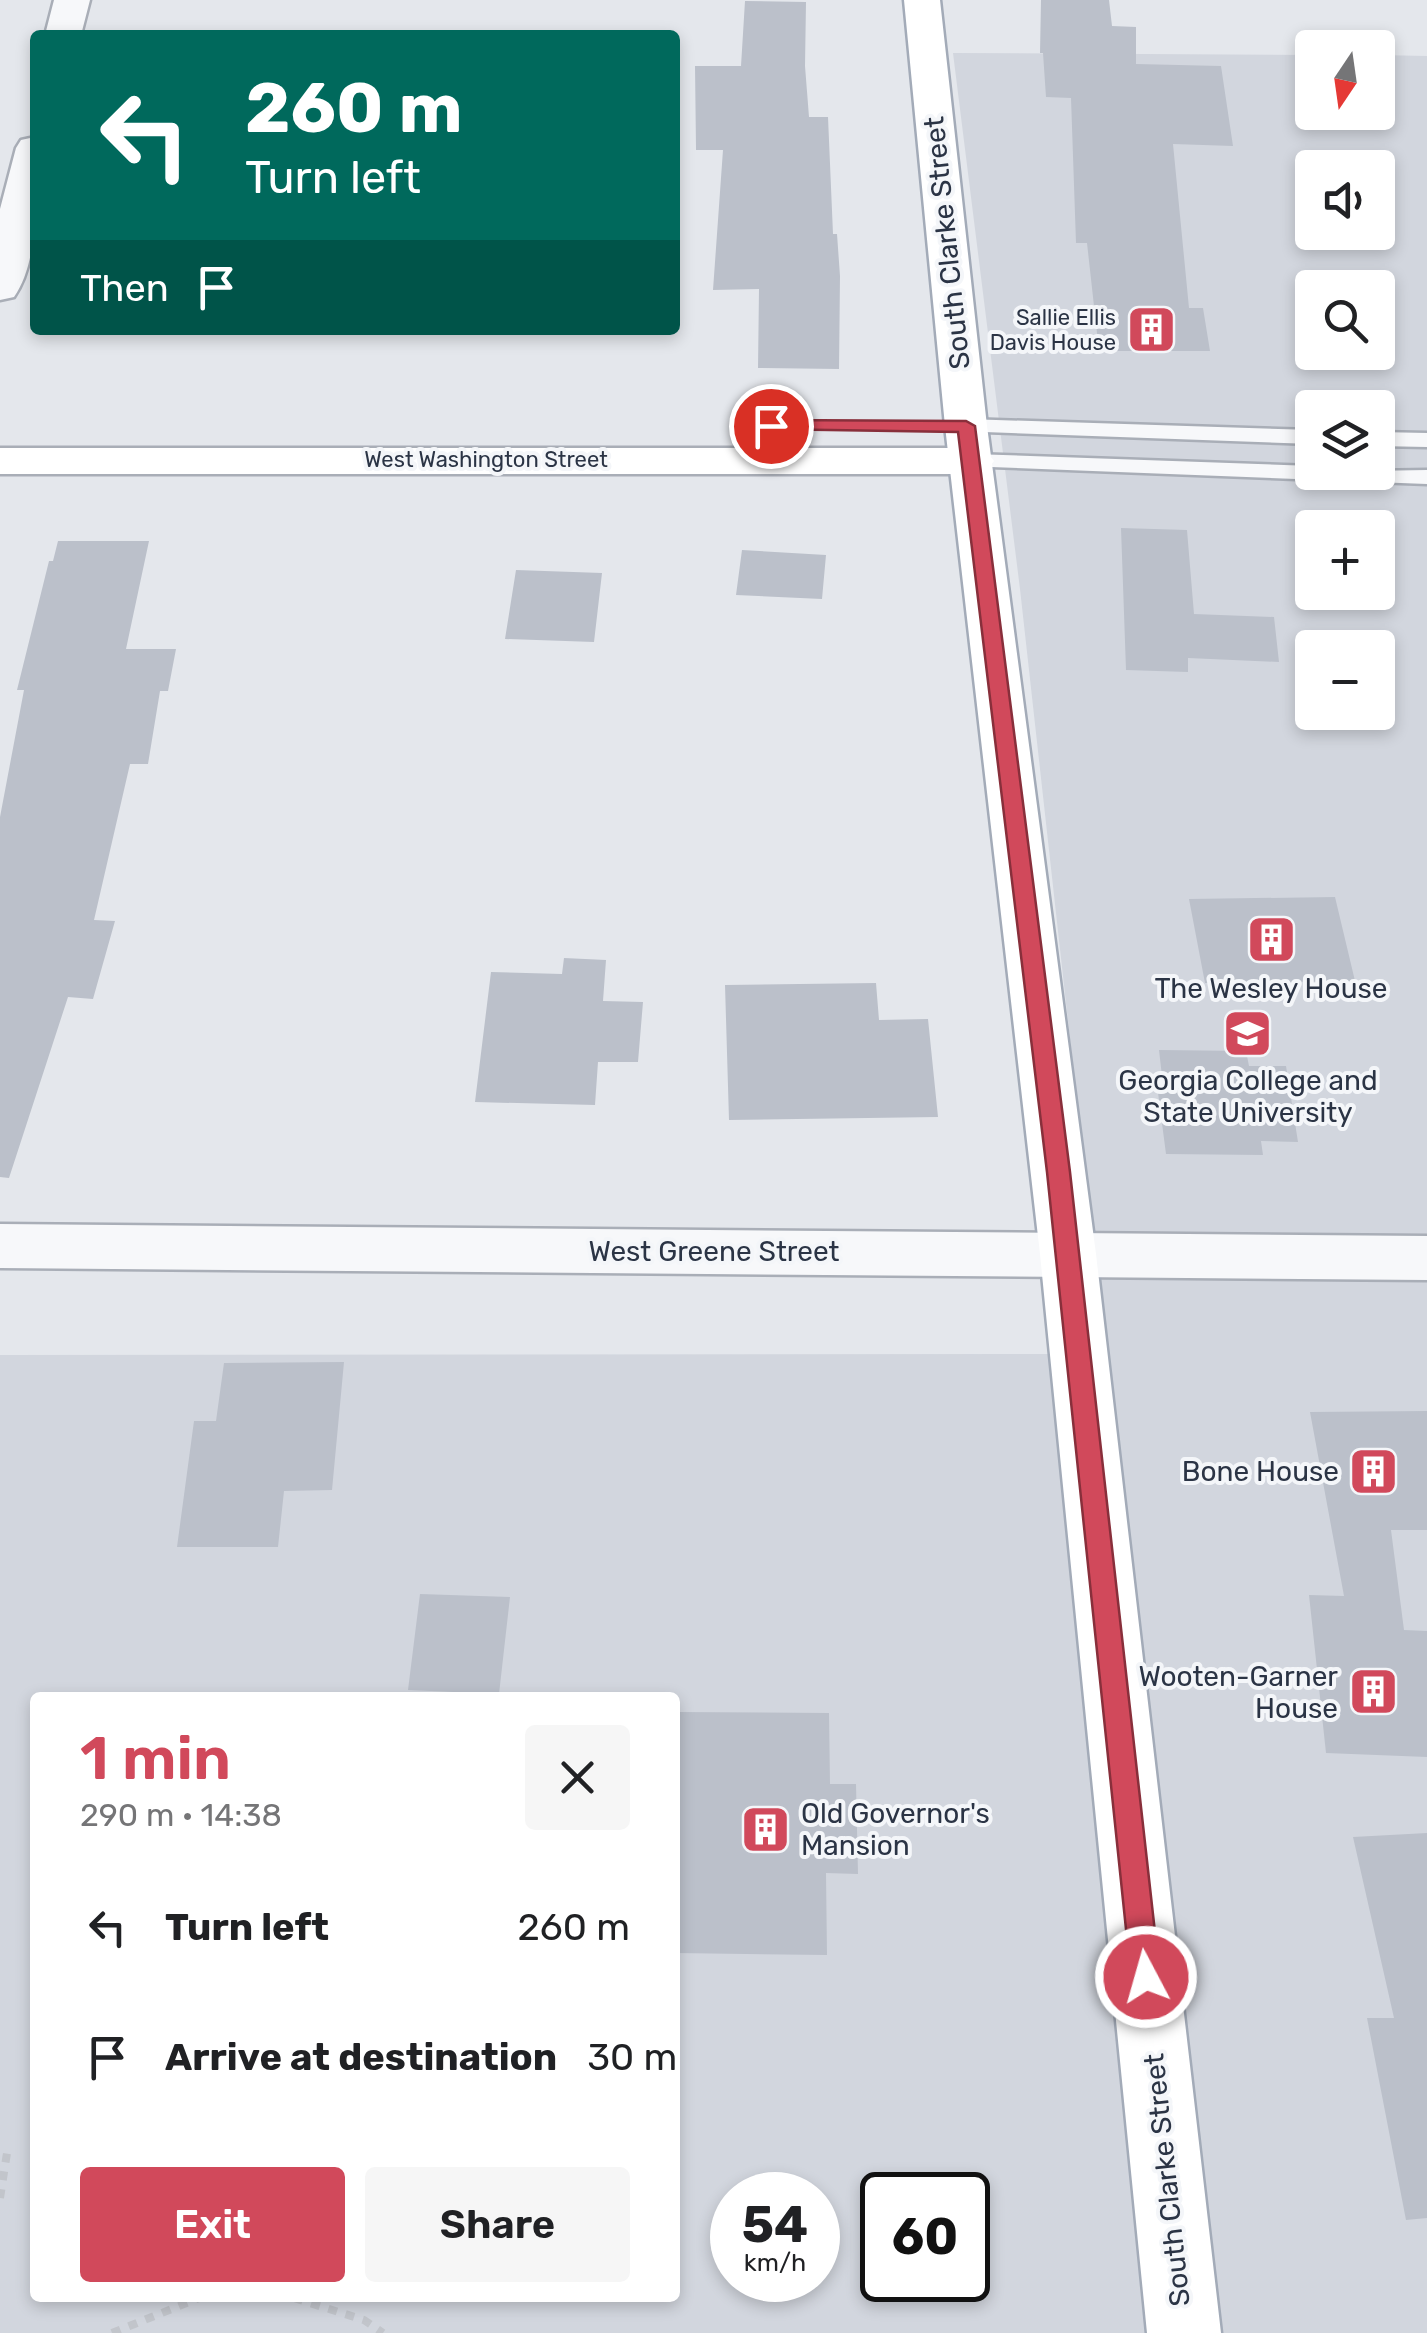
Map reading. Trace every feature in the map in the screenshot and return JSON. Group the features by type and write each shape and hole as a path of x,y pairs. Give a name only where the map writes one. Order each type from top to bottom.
{"main road":[{"name":"South Clarke Street","path":"922,0 969,444 1068,1254 1184,2333"},
{"name":"West Washington Street","path":"0,427 969,444"},
{"name":"West Washington Street","path":"0,461 969,444"}],"street":[{"path":"64,30 72,0"},
{"path":"0,288 30,168"},
{"name":"West Greene Street","path":"0,1246 1427,1258"}],"lane":[{"path":"969,444 1295,437"},
{"path":"1395,439 1427,440"},
{"path":"969,444 1427,477"}],"path":[{"path":"0,2198 7,2154"},
{"path":"112,2333 189,2302"},
{"path":"307,2302 364,2320 383,2333"}],"shaded area":[{"name":"Georgia College and State University","path":"953,53 1295,55 1295,130 1395,130 1395,55 1427,56 1427,2333 0,2333 0,1355 1105,1354 1020,589"}],"building":[{"path":"1041,0 1109,0 1112,26 1136,27 1136,64 1221,66 1233,146 1173,144 1189,308 1203,308 1210,351 1099,351 1087,243 1076,243 1071,98 1046,97 1040,53"},
{"path":"745,1 806,2 809,117 828,117 833,234 837,234 840,276 839,369 758,368 759,289 713,290 723,150 696,150 695,66 741,66"},
{"path":"1121,528 1187,530 1194,614 1274,617 1279,662 1188,658 1188,672 1126,670"},
{"path":"58,541 149,541 126,649 176,649 168,691 160,691 148,764 130,764 94,920 115,921 93,999 68,997 9,1178 0,1177 0,817 24,690 17,690 49,561 53,561"},
{"path":"742,550 826,555 822,599 736,595"},
{"path":"516,570 602,573 594,642 505,639"},
{"name":"The Wesley House","path":"1335,897 1355,981 1205,983 1189,899"},
{"path":"564,958 606,960 603,1001 643,1002 638,1062 598,1062 595,1105 475,1102 491,972 562,974"},
{"path":"876,983 879,1020 928,1019 938,1117 729,1120 725,985"},
{"path":"1159,1050 1246,1051 1249,1066 1286,1066 1298,1142 1261,1141 1263,1155 1166,1154 1157,1085 1163,1085"},
{"path":"344,1362 332,1490 284,1491 278,1547 177,1547 194,1421 216,1421 224,1363"},
{"path":"1427,1411 1427,1530 1391,1530 1404,1630 1427,1631 1427,1757 1326,1753 1309,1595 1344,1596 1310,1412"},
{"path":"420,1594 510,1597 499,1692 408,1690"},
{"name":"Old Governor's Mansion","path":"680,1712 829,1713 830,1784 856,1784 858,1874 826,1873 827,1955 680,1953"},
{"path":"1427,1833 1427,2218 1406,2220 1367,2018 1394,2018 1353,1837"}],"place":[{"name":"Sallie Ellis Davis House","path":"1151,330"},
{"name":"The Wesley House","path":"1271,940"},
{"name":"Georgia College and State University","path":"1248,1033"},
{"name":"Bone House","path":"1374,1471"},
{"name":"Wooten-Garner House","path":"1373,1692"},
{"name":"Old Governor's Mansion","path":"766,1829"}],"route":[{"path":"771,426 966,426 1058,1172 1146,1977"}]}
